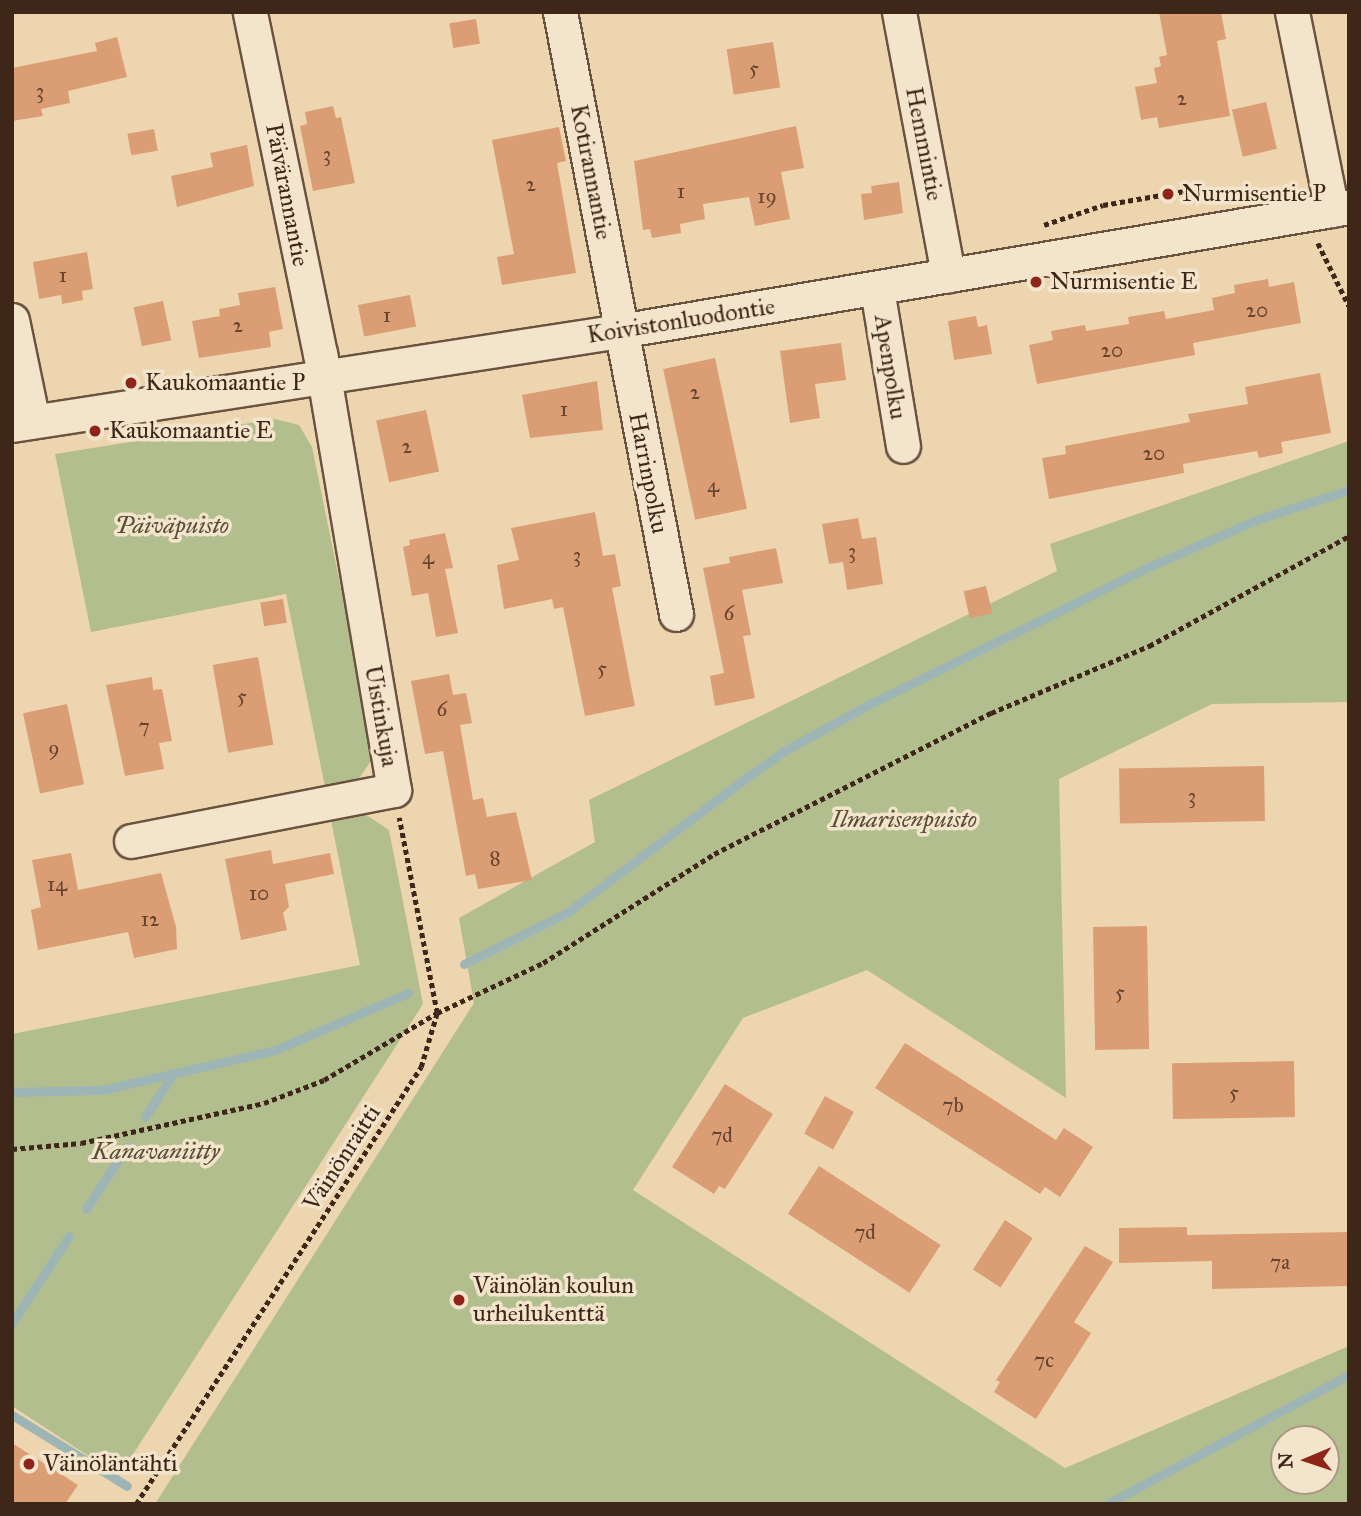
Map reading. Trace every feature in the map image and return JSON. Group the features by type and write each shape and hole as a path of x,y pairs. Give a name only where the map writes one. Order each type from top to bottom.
{"street":[{"name":"Päivärannantie","path":"250,12 324,378"},
{"name":"Kotirannantie","path":"560,12 620,331"},
{"name":"Hemmintie","path":"899,12 948,275"},
{"path":"1292,12 1330,211"},
{"name":"Koivistonluodontie","path":"23,423 620,331 1330,211"},
{"name":"Apenpolku","path":"877,289 903,446"},
{"path":"12,320 23,423"},
{"name":"Harrinpolku","path":"620,331 676,614"},
{"name":"Uistinkuja","path":"131,841 394,790 324,378"}],"path":[{"path":"1330,211 1322,256 1349,306"},
{"path":"12,1149 81,1143 264,1103 324,1080 437,1013 554,957 714,854 991,713 1149,646 1349,536"},
{"name":"Väinönraitti","path":"136,1504 421,1067 437,1013 394,790"}],"green space":[{"name":"Päiväpuisto","path":"275,419 299,425 312,447 375,755 358,780 325,787 286,594 91,632 55,454"},
{"name":"Ilmarisenpuisto","path":"1349,441 1349,702 1212,704 1059,779 1066,1098 867,970 743,1018 633,1190 1065,1468 1349,1346 1349,1504 155,1504 474,1003 459,918 595,842 589,800 1057,571 1050,544"},
{"name":"Kanavaniitty","path":"365,814 389,830 423,1004 119,1476 12,1406 12,1034 360,965 331,820"}],"building":[{"path":"1159,12 1221,12 1226,39 1217,41 1230,116 1159,128 1157,117 1141,120 1135,87 1157,83 1154,68 1161,66 1159,57 1167,55"},
{"path":"476,19 480,44 453,48 449,23"},
{"path":"117,37 127,77 68,91 70,103 41,109 43,116 12,121 12,68 97,51 95,43"},
{"path":"773,42 780,87 734,95 727,49"},
{"path":"1266,102 1277,149 1243,157 1232,110"},
{"path":"333,106 336,118 341,117 355,183 313,191 300,126 307,124 305,112"},
{"path":"796,126 804,168 781,172 790,219 755,226 749,197 703,204 705,219 680,224 681,233 652,238 650,229 643,230 634,161"},
{"path":"559,127 566,161 557,163 576,273 502,285 497,257 514,254 492,140"},
{"path":"154,129 158,151 131,155 127,134"},
{"path":"247,145 254,186 177,207 171,176 213,167 210,153"},
{"path":"899,182 903,213 864,220 861,194 872,193 871,186"},
{"path":"87,252 93,289 82,291 83,300 62,304 61,295 39,299 33,262"},
{"path":"1268,279 1269,287 1294,282 1301,323 1193,343 1195,355 1037,384 1029,345 1053,340 1051,331 1085,325 1086,331 1129,324 1128,317 1164,311 1166,319 1214,310 1212,298 1235,293 1234,285"},
{"path":"275,287 283,329 269,332 271,347 199,358 192,321 220,316 219,309 240,305 238,293"},
{"path":"410,295 416,326 364,337 358,305"},
{"path":"163,301 171,340 142,346 134,307"},
{"path":"976,316 978,327 987,325 992,354 954,360 948,321"},
{"path":"841,343 846,380 815,384 820,418 790,423 780,351"},
{"path":"715,358 747,509 695,520 663,369"},
{"path":"1320,373 1331,433 1281,442 1283,453 1259,458 1257,451 1183,464 1184,473 1049,499 1042,458 1066,454 1065,446 1190,422 1188,414 1248,404 1245,387"},
{"path":"597,381 603,430 530,438 522,395"},
{"path":"426,410 439,472 389,482 376,421"},
{"path":"595,512 603,556 615,554 621,586 612,588 635,706 585,716 563,607 554,609 552,599 504,609 497,565 519,560 511,528"},
{"path":"858,518 862,539 876,537 883,584 847,590 843,562 829,564 822,524"},
{"path":"445,533 453,568 445,569 458,633 436,637 428,593 412,596 403,547 410,545 409,540"},
{"path":"776,548 783,583 742,590 751,635 743,636 755,698 715,706 710,676 724,673 703,568 730,563 729,557"},
{"path":"986,586 992,613 970,618 964,591"},
{"path":"283,599 287,623 264,626 260,603"},
{"path":"258,657 273,745 228,753 213,665"},
{"path":"449,674 453,695 466,693 472,723 460,725 473,800 483,798 487,817 516,812 532,880 478,889 475,874 466,876 443,751 425,754 411,681"},
{"path":"152,677 153,690 162,689 172,741 159,743 164,769 125,776 106,685"},
{"path":"67,704 84,784 40,794 23,713"},
{"path":"1264,766 1265,821 1120,824 1119,769"},
{"path":"271,850 273,864 330,853 334,874 285,884 289,907 283,913 287,930 241,940 225,859"},
{"path":"71,853 78,890 161,873 176,927 177,949 134,958 128,932 38,950 31,910 41,907 32,860"},
{"path":"1147,926 1149,1049 1095,1050 1093,927"},
{"path":"905,1043 1056,1140 1064,1128 1093,1147 1060,1197 1045,1187 1040,1194 875,1088"},
{"path":"1294,1061 1295,1117 1173,1119 1172,1063"},
{"path":"725,1084 773,1114 725,1189 719,1186 714,1194 672,1167"},
{"path":"825,1096 854,1112 833,1150 804,1134"},
{"path":"819,1166 941,1245 910,1293 788,1214"},
{"path":"1005,1220 1033,1238 1001,1287 973,1269"},
{"path":"1187,1227 1187,1235 1349,1232 1349,1286 1212,1289 1212,1261 1119,1263 1119,1228"},
{"path":"1085,1246 1113,1262 1074,1322 1091,1333 1036,1419 994,1392 1000,1382 996,1380"},
{"name":"Väinöläntähti","path":"12,1443 78,1485 65,1504 12,1504"}],"waterway":[{"path":"464,964 568,912 784,751 868,705 1144,569 1256,520 1349,490"},
{"path":"12,1092 102,1090 275,1050 408,993"},
{"path":"145,1117 173,1074"},
{"path":"86,1209 127,1146"},
{"path":"12,1323 69,1236"},
{"path":"1107,1504 1349,1375"},
{"path":"12,1415 127,1486"}],"place":[{"name":"Nurmisentie P","path":"1168,194"},
{"name":"Nurmisentie E","path":"1036,282"},
{"name":"Kaukomaantie P","path":"131,383"},
{"name":"Kaukomaantie E","path":"95,431"},
{"name":"Väinölän koulun urheilukenttä","path":"459,1300"},
{"name":"Väinöläntähti","path":"29,1464"}]}
